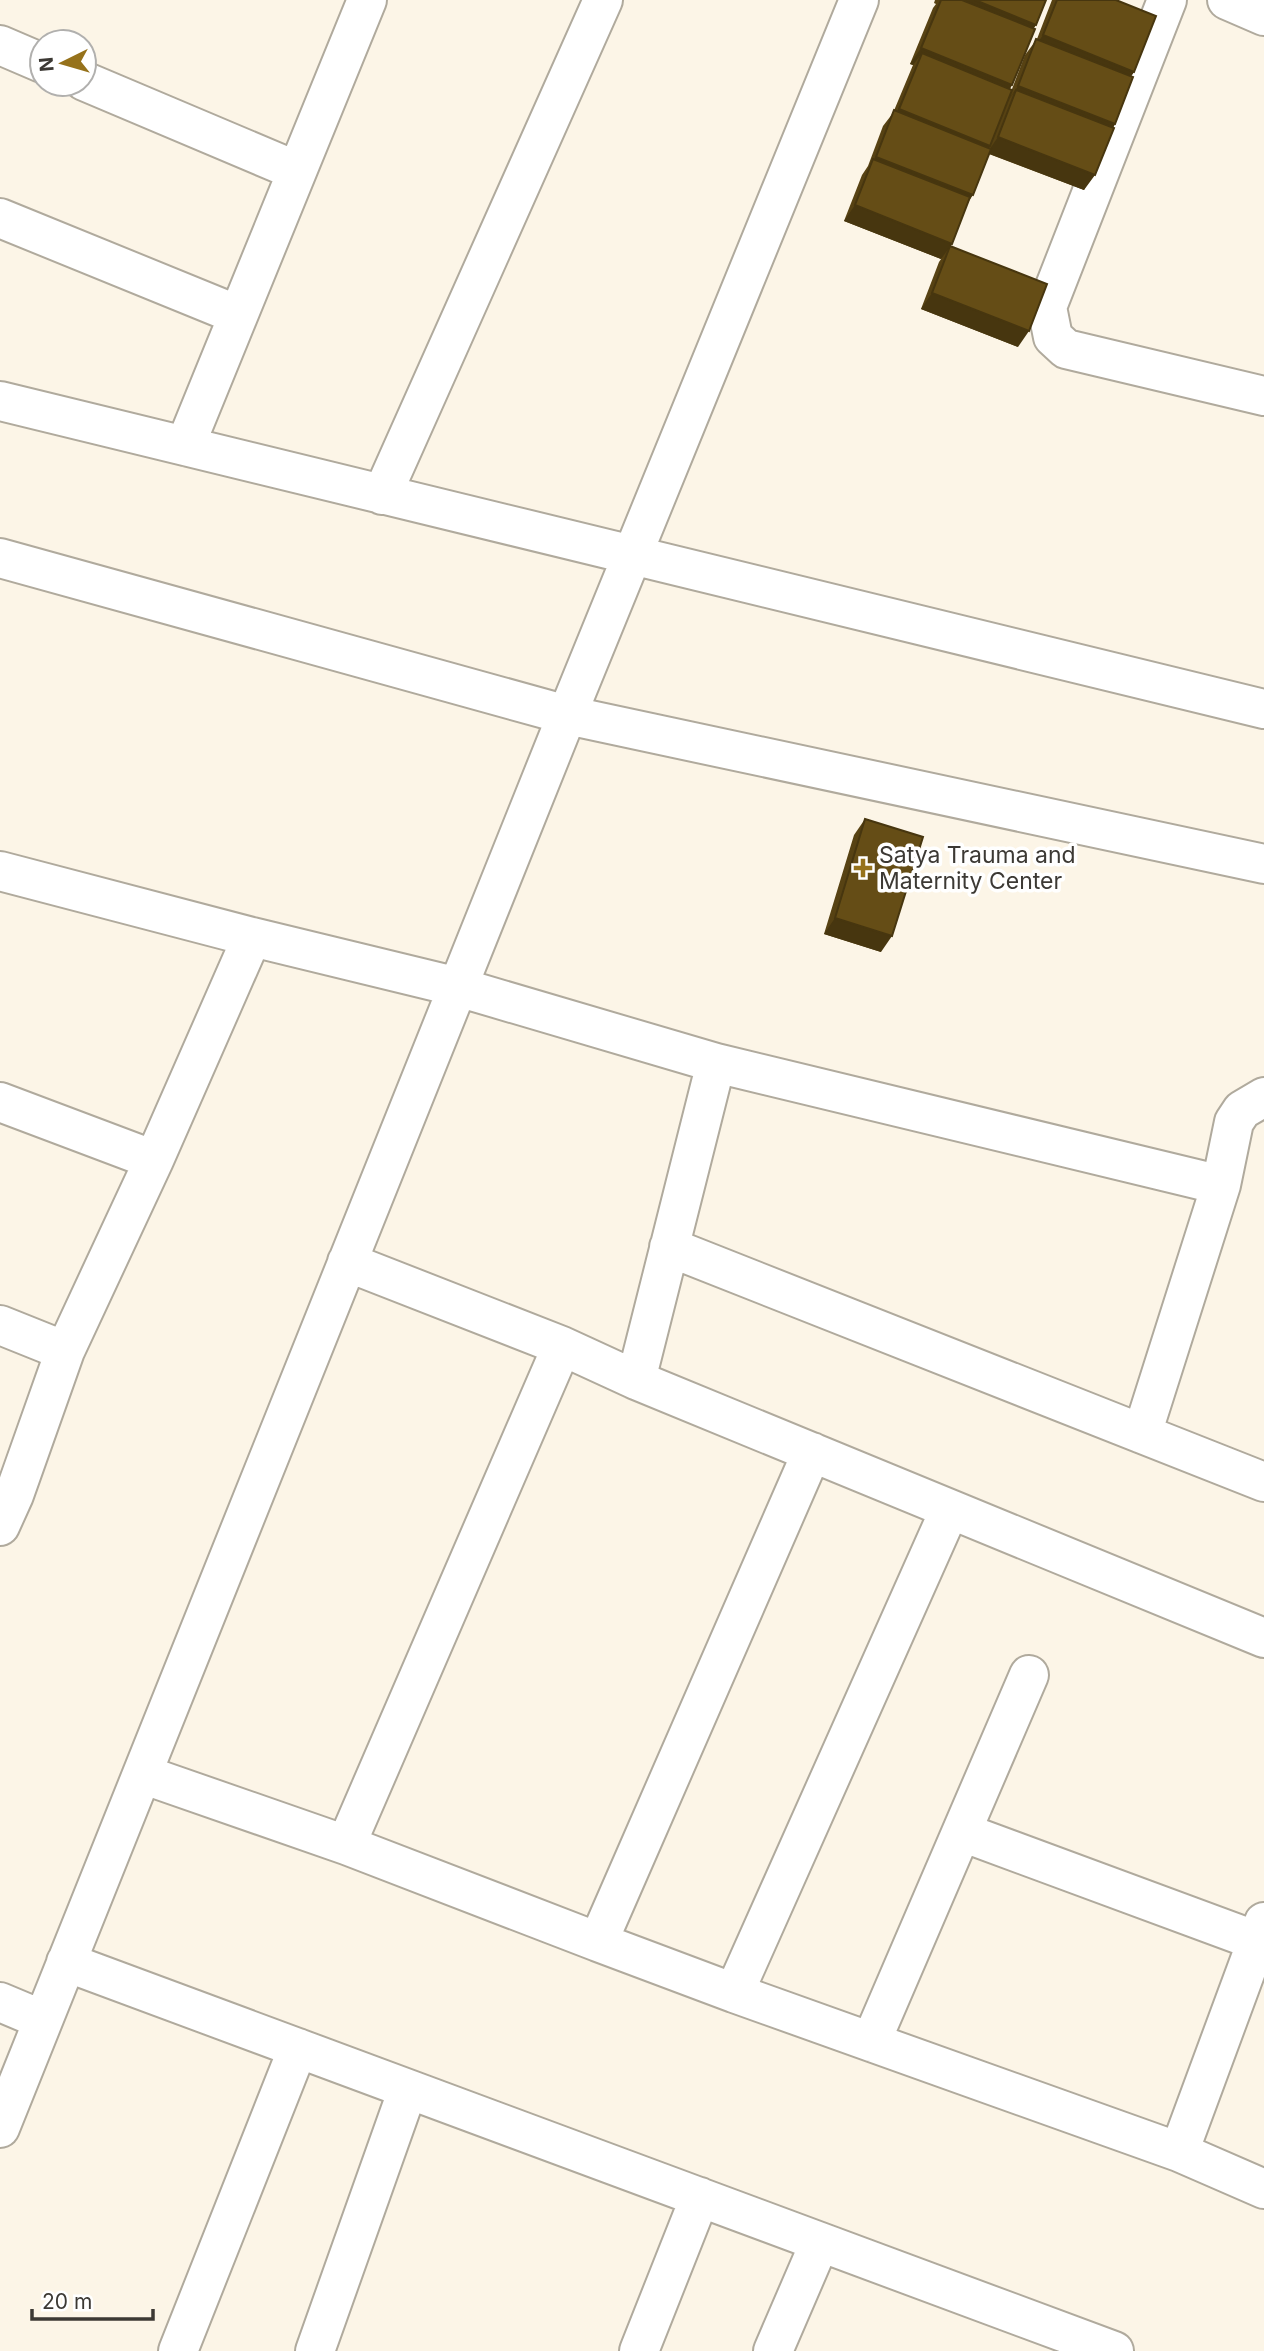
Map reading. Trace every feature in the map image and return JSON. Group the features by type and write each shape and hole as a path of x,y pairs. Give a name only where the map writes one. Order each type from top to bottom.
{"street":[{"path":"184,446 367,0"},
{"path":"382,495 603,0"},
{"path":"0,2128 631,555 859,0"},
{"path":"1167,0 1047,307 1040,334 1066,349 1264,396"},
{"path":"1227,0 1264,16"},
{"path":"0,45 28,57"},
{"path":"98,86 297,171"},
{"path":"0,218 238,316"},
{"path":"0,401 1264,709"},
{"path":"0,558 567,715 1264,864"},
{"path":"0,871 252,937 458,987 716,1063 1220,1185"},
{"path":"5,1504 65,1351 154,1160 252,937"},
{"path":"636,1380 716,1063"},
{"path":"1142,1434 1220,1185 1234,1122 1242,1110 1264,1097"},
{"path":"0,1102 154,1160"},
{"path":"669,1247 1264,1482"},
{"path":"347,1262 562,1346 636,1380 1264,1638"},
{"path":"0,1325 65,1351"},
{"path":"346,1845 562,1346"},
{"path":"598,1942 813,1452"},
{"path":"734,1993 950,1509"},
{"path":"872,2042 1029,1675"},
{"path":"142,1774 346,1845 734,1993 1179,2152 1264,2189"},
{"path":"962,1832 1261,1931 1179,2152"},
{"path":"66,1962 1114,2351"},
{"path":"0,2002 43,2020"},
{"path":"178,2351 298,2048"},
{"path":"315,2351 408,2089"},
{"path":"639,2351 700,2197"},
{"path":"774,2351 820,2242"}],"building":[{"path":"941,0 962,0 1035,29 1012,85 921,48"},
{"path":"975,0 1046,0 1036,25"},
{"path":"1057,0 1116,0 1156,16 1134,72 1043,35"},
{"path":"1036,39 1133,77 1115,124 1018,86"},
{"path":"922,53 1012,90 990,146 899,109"},
{"path":"1016,90 1114,128 1095,175 998,137"},
{"path":"894,110 991,149 973,195 876,157"},
{"path":"873,159 970,197 952,244 855,205"},
{"path":"950,246 1047,284 1029,331 932,293"},
{"path":"865,819 923,837 892,936 835,918"}],"place":[{"name":"Satya Trauma and Maternity Center","path":"863,868"}]}
